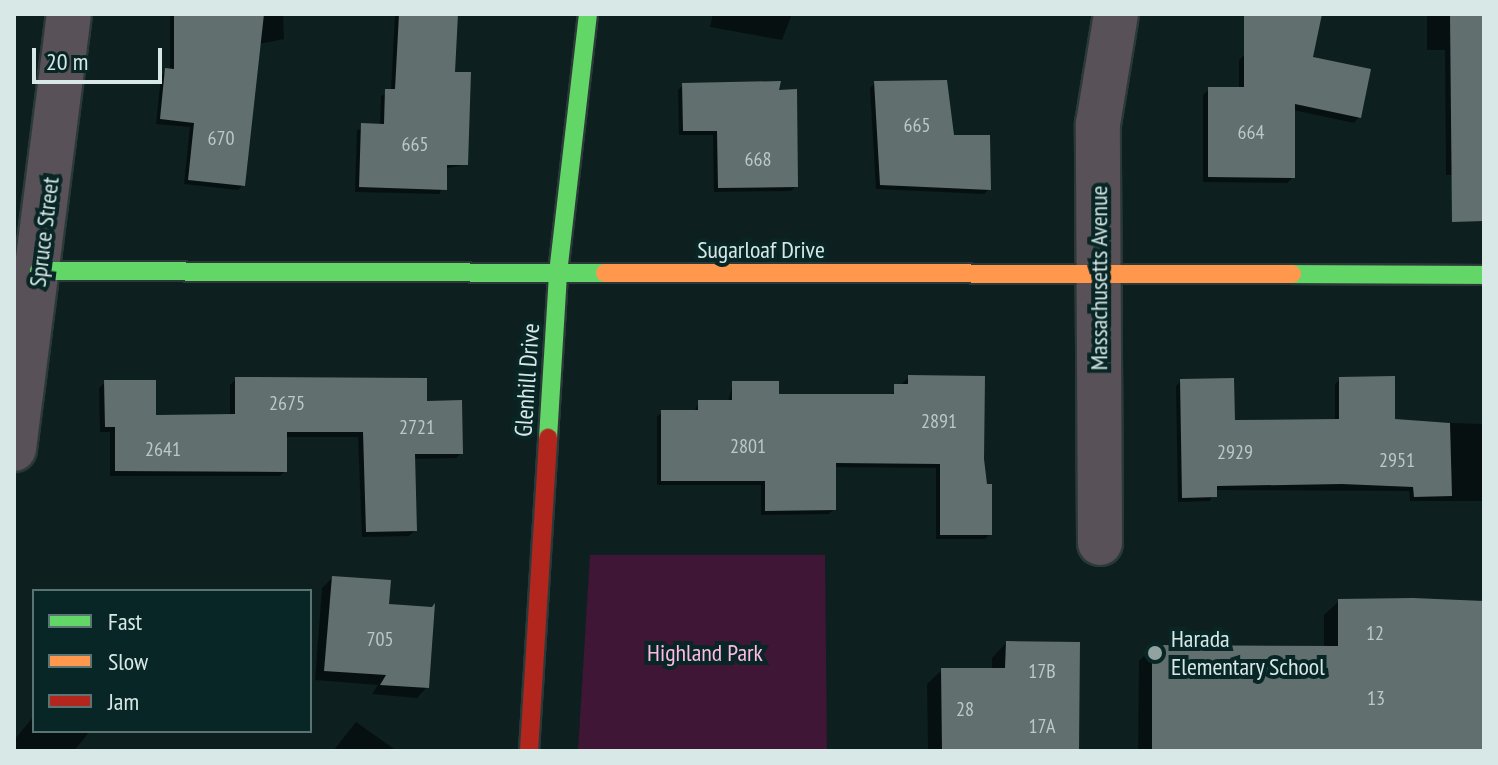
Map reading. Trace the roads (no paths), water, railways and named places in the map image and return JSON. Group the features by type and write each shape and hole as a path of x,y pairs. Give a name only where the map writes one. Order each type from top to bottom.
{"street":[{"name":"Spruce Street","path":"14,449 39,271 69,14"},
{"name":"Glenhill Drive","path":"529,751 558,273 588,14"},
{"name":"Massachusetts Avenue","path":"1100,543 1098,124 1116,14"},
{"name":"Sugarloaf Drive","path":"39,271 1484,275"}],"place":[{"name":"Harada Elementary School","path":"1155,653"}],"park label":[{"name":"Highland Park","path":"705,653"}]}
